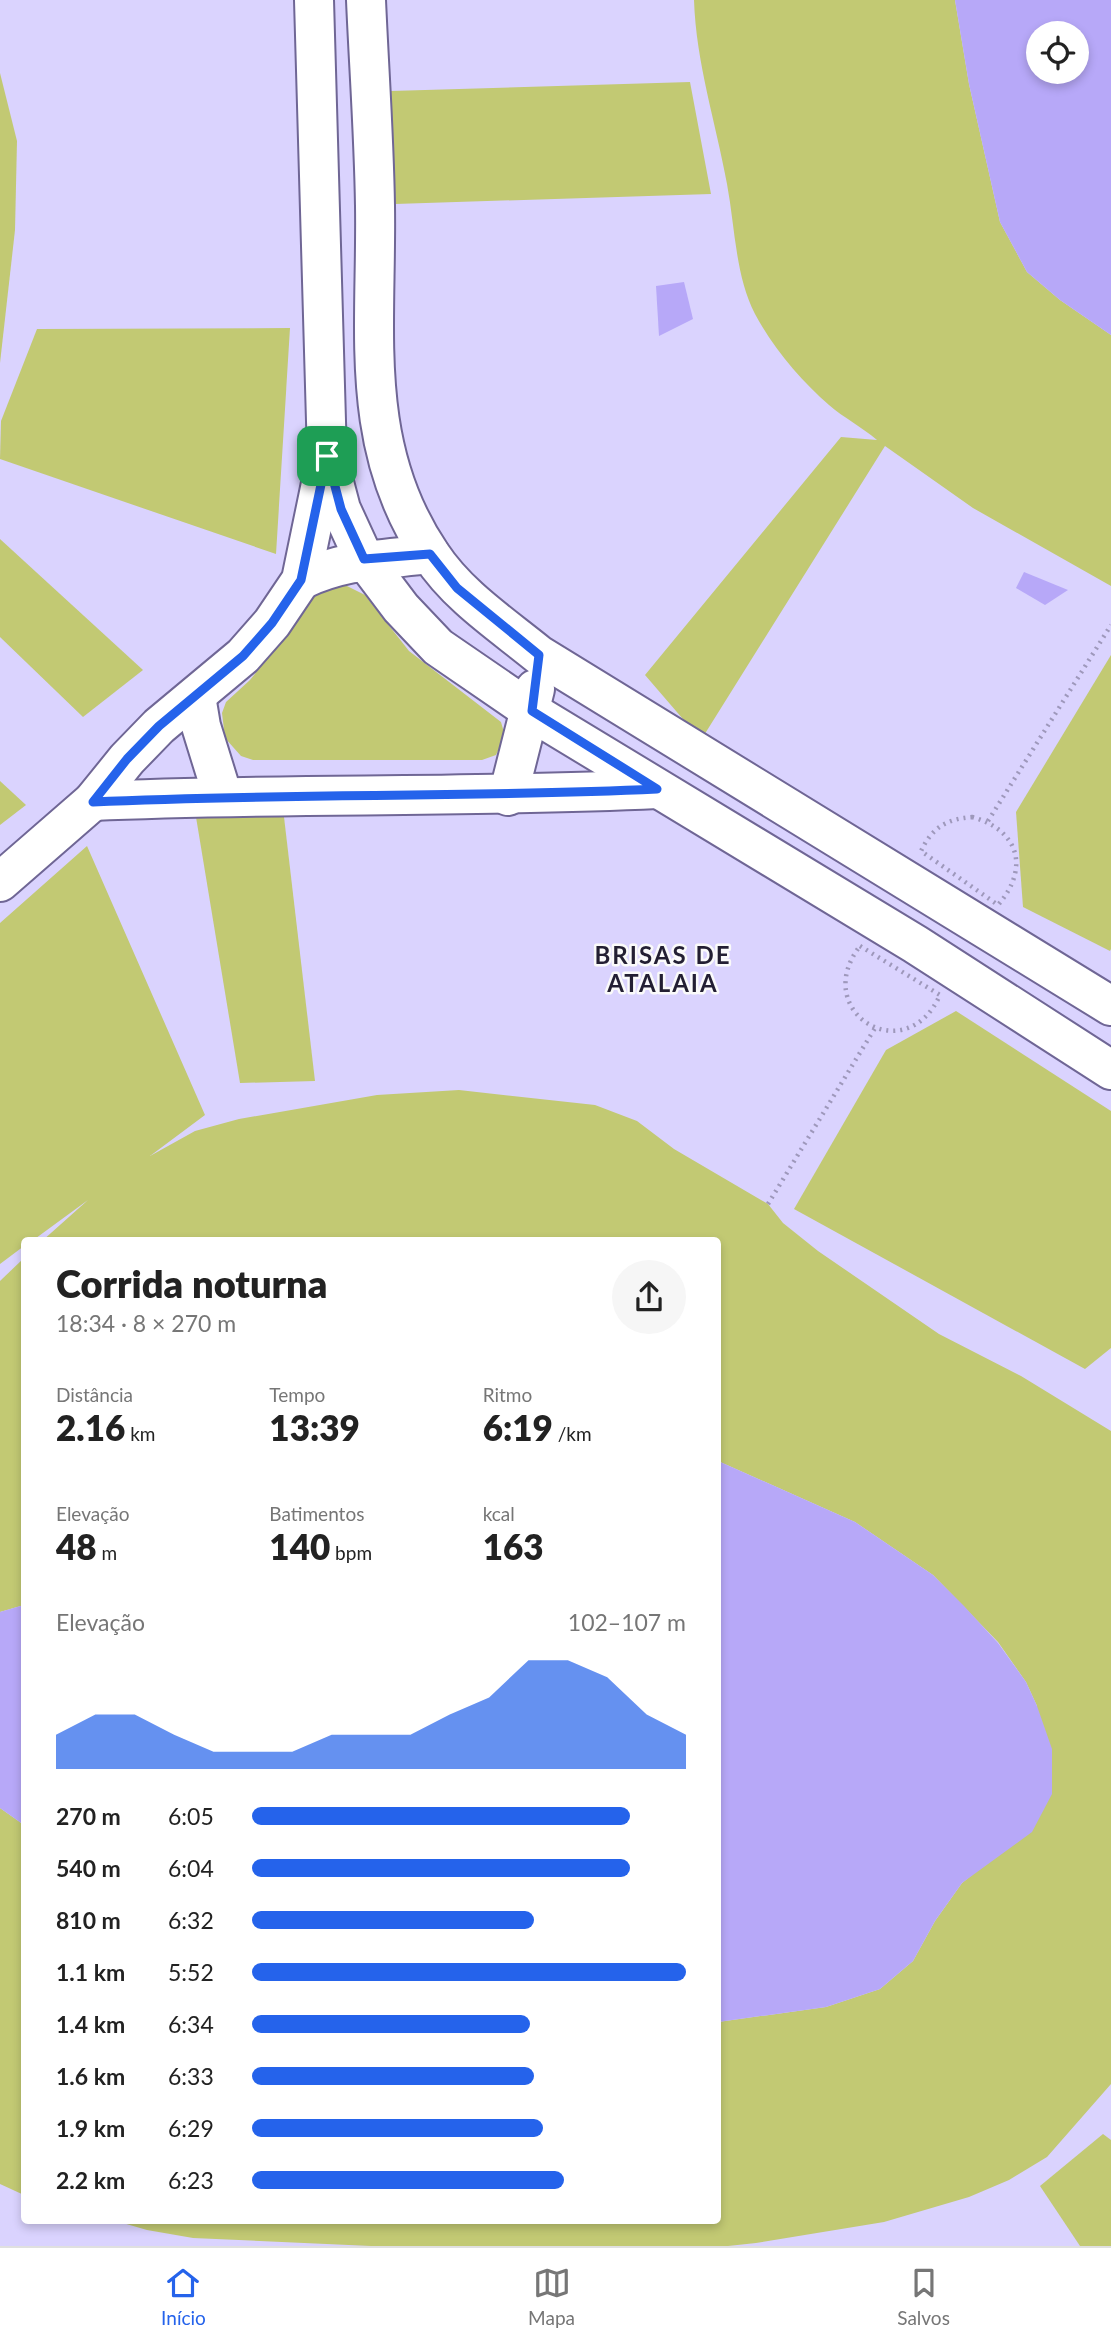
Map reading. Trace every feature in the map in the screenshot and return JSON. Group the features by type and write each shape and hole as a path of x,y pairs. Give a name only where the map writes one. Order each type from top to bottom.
{"street":[{"path":"314,0 327,456 341,509 364,559 401,608 438,646 532,711 915,944 1111,1070"},
{"path":"366,0 375,204 375,388 380,433 395,489 430,554 457,588 539,655 1111,1006"},
{"path":"0,882 93,802 127,759 243,656 272,623 301,580 327,456"},
{"path":"301,580 329,566 364,559 430,554"},
{"path":"508,796 532,711 539,655"},
{"path":"196,696 201,726 223,797"},
{"path":"93,802 223,797 508,796 657,789"}],"path":[{"path":"988,821 1111,625"},
{"path":"972,817 988,821 1002,831 1012,844 1016,860 1016,877 1009,892 998,905 921,852 928,837 940,825 955,818 972,817"},
{"path":"860,946 940,995 934,1010 908,1029 891,1031 875,1028 861,1020 850,1006 845,991 845,975 850,959 860,946"},
{"path":"768,1204 875,1028"}],"green space":[{"path":"694,0 955,0 969,84 1000,222 1027,272 1060,300 1111,335 1111,586 973,508 885,446 701,740 645,675 841,437 877,440 829,405 798,375 770,339 748,299 739,267 727,184 702,70"},
{"path":"0,73 17,141 15,230 0,363"},
{"path":"690,82 711,194 395,204 391,91"},
{"path":"290,328 276,554 0,459 1,421 37,329"},
{"path":"0,539 143,670 83,717 0,637"},
{"path":"341,583 365,595 409,651 501,722 505,736 496,755 482,760 253,760 241,756 225,738 222,713 226,702 250,680 280,642 305,597"},
{"path":"1111,655 1110,951 1023,907 1016,812"},
{"path":"0,781 26,805 0,825"},
{"path":"195,811 284,817 315,1081 240,1083"},
{"path":"87,846 205,1115 150,1156 195,1131 239,1119 377,1095 459,1090 595,1105 637,1121 674,1149 768,1204 783,1223 818,1251 939,1334 1021,1376 1111,1431 1111,2084 1047,2157 1009,2180 969,2197 884,2222 728,2246 371,2246 193,2238 126,2224 721,2224 721,2022 826,2007 880,1989 913,1961 935,1921 962,1883 995,1856 1037,1706 1026,1682 998,1642 933,1575 855,1522 721,1462 721,1237 46,1237 88,1200 37,1237 21,1237 21,1248 0,1264 0,923"},
{"path":"956,1011 1111,1111 1111,1348 1085,1369 794,1209 886,1050"},
{"path":"21,1261 21,1606 0,1612 0,1281"},
{"path":"0,1808 21,1823 21,2194 0,2184"},
{"path":"1103,2134 1111,2140 1111,2246 1080,2246 1040,2186"}],"shaded area":[{"path":"955,0 1111,0 1111,335 1060,300 1027,272 1000,222 969,84"},
{"path":"684,282 693,319 659,336 656,286"},
{"path":"1024,572 1068,590 1045,605 1016,588"},
{"path":"721,1462 855,1522 933,1575 998,1643 1026,1682 1052,1749 1052,1794 1032,1832 962,1883 935,1921 913,1961 880,1989 826,2007 721,2022"},
{"path":"21,1606 21,1823 0,1808 0,1612"}],"district":[{"name":"BRISAS DE ATALAIA","path":"663,970"}],"route":[{"path":"327,456 341,509 364,559 430,554 457,588 539,655 532,711 657,789 508,796 223,797 93,802 127,759 159,726 243,656 272,623 301,580 327,456"}]}
